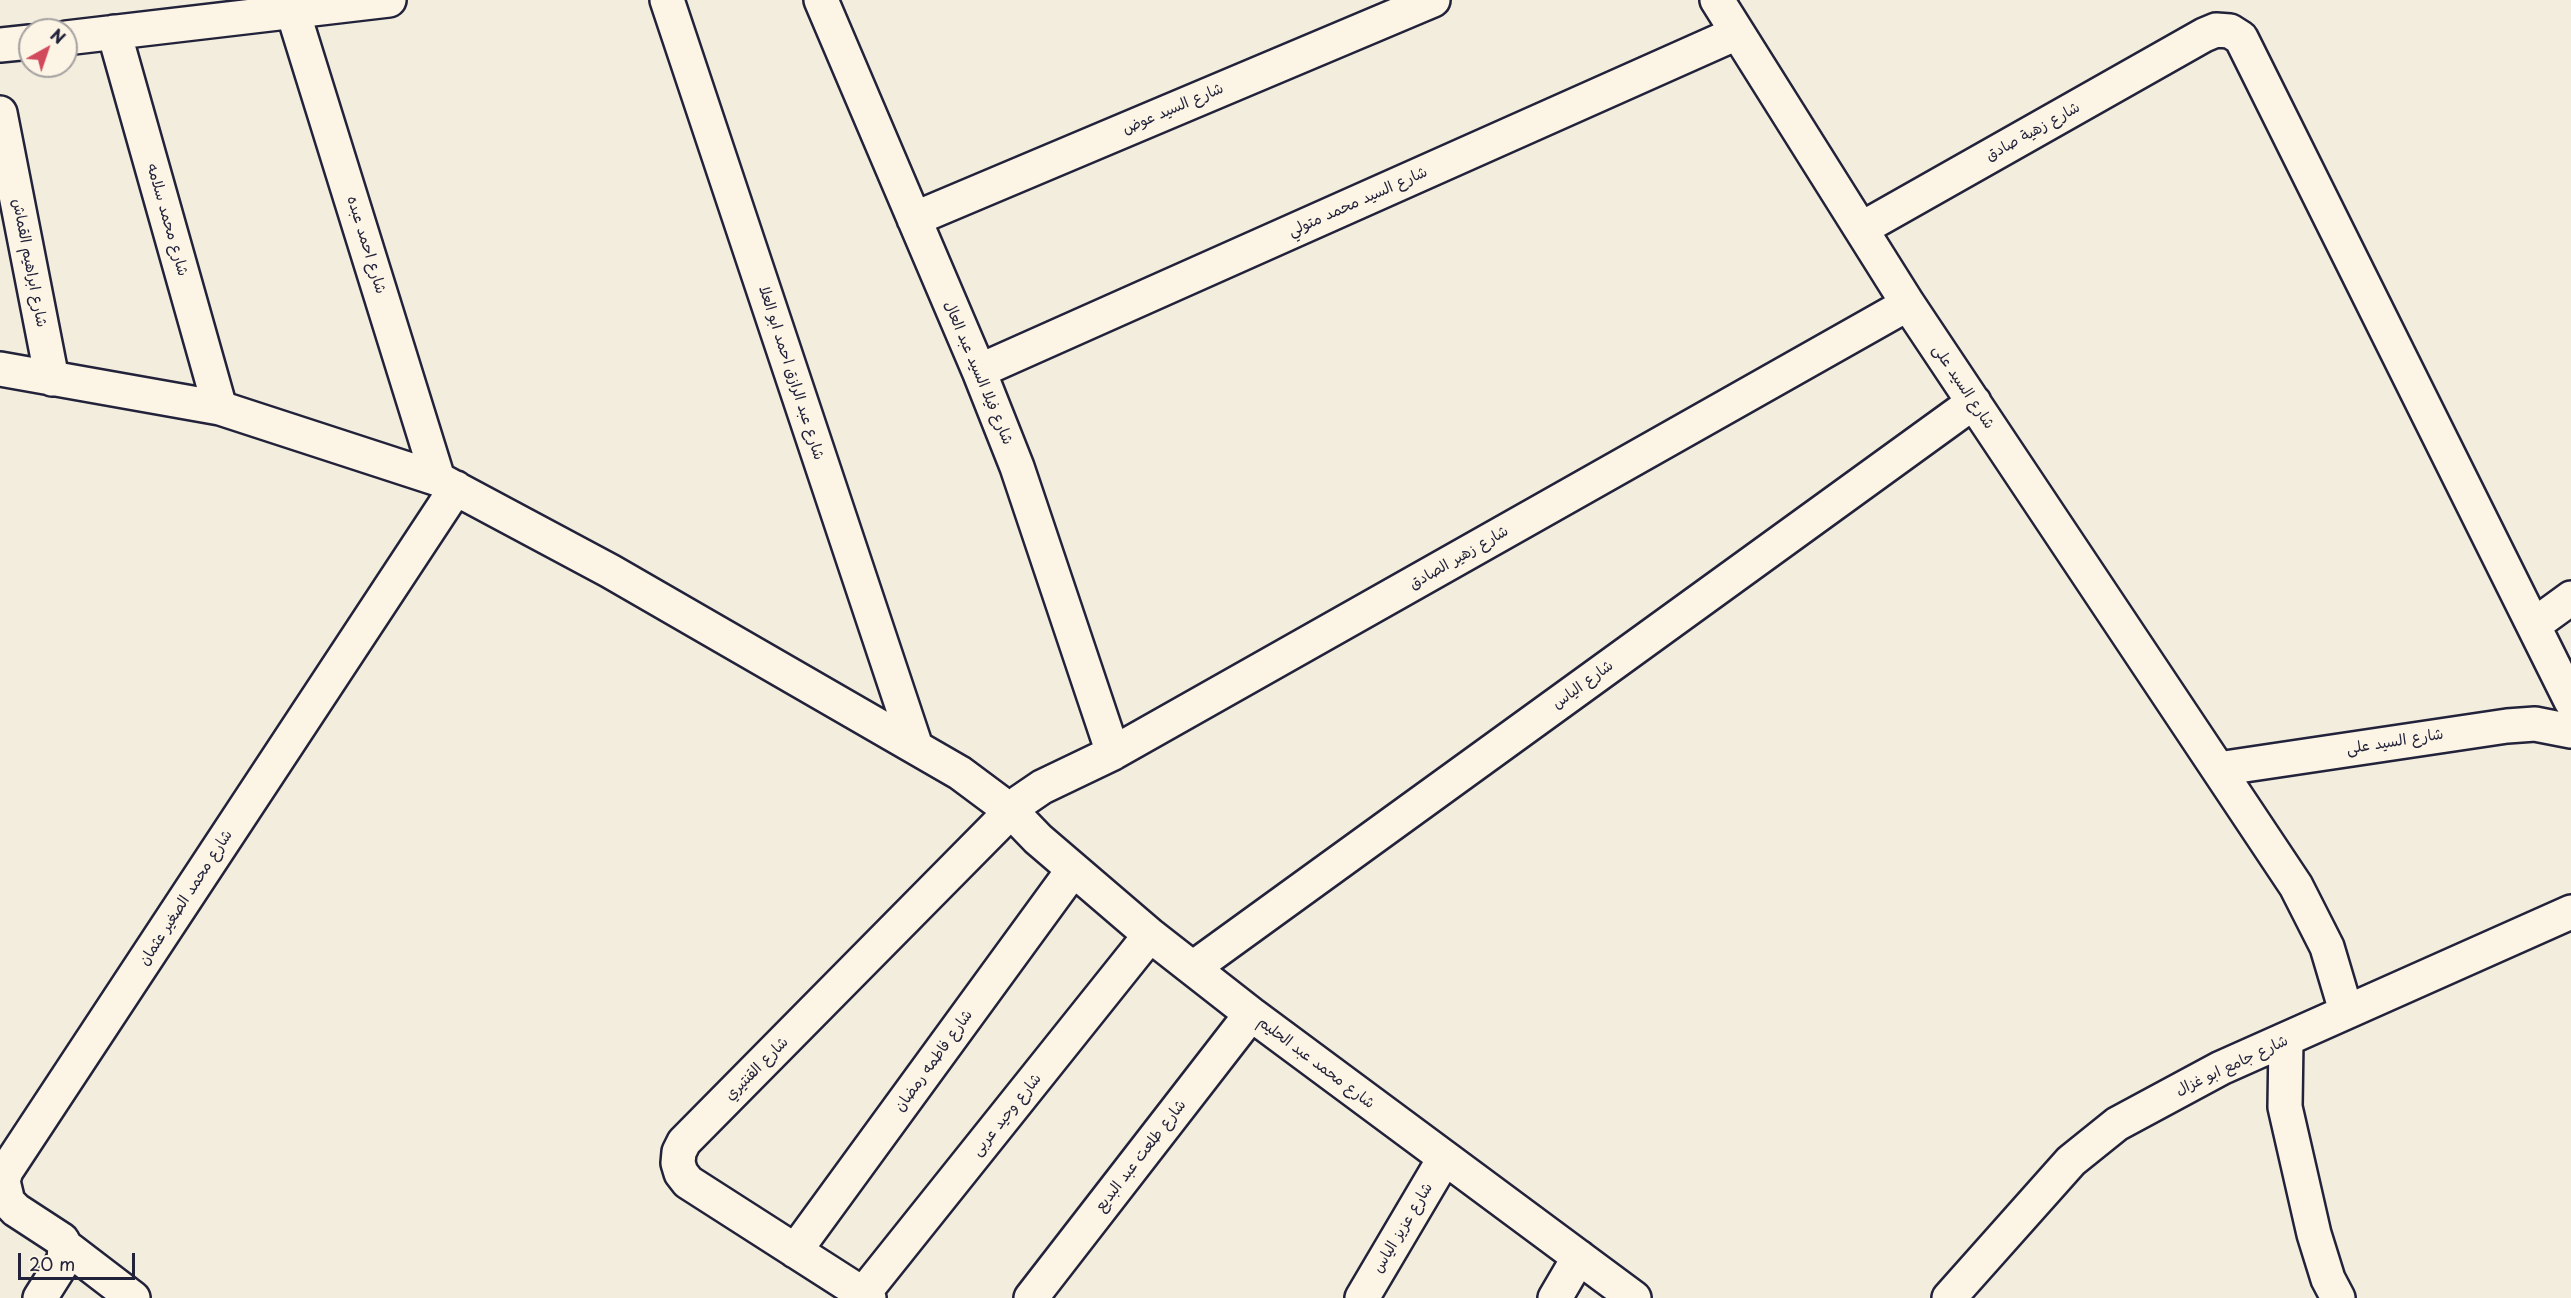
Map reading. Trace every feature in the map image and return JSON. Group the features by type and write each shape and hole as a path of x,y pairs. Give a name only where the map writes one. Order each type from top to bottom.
{"street":[{"path":"78,36 273,9 390,0"},
{"name":"شارع عبد الرازق احمد ابو العلا","path":"667,0 916,747"},
{"name":"شارع فيلا السيد عبد العال","path":"821,0 979,371 1017,467 1113,753"},
{"name":"شارع السيد عوض","path":"914,219 1433,0"},
{"name":"شارع السيد على","path":"1717,0 1908,304 2313,915 2338,978 2346,1011"},
{"name":"شارع احمد عبده","path":"273,9 447,484"},
{"name":"شارع زهية صادق","path":"1861,229 2204,35 2216,30 2229,31 2241,38 2534,625"},
{"name":"شارع محمد سلامه","path":"114,32 220,408"},
{"name":"شارع السيد محمد متولي","path":"979,371 1737,33"},
{"path":"0,45 18,43"},
{"name":"شارع ابراهيم القماش","path":"0,113 52,379"},
{"name":"شارع زهير الصادق","path":"1011,812 1042,787 1113,753 1908,304"},
{"name":"شارع محمد عبد الحليم","path":"0,369 220,408 447,484 610,571 960,773 1011,812 1073,870 1150,935 1251,1014 1634,1298"},
{"name":"شارع الياس","path":"1193,968 1974,402"},
{"name":"شارع محمد الصغير عثمان","path":"133,1298 65,1246 62,1240 16,1210 8,1202 3,1181 6,1171 447,484"},
{"path":"2571,598 2534,625 2571,701"},
{"name":"شارع السيد على","path":"2218,769 2507,726 2535,724 2571,731"},
{"name":"شارع القنتيري","path":"866,1296 688,1182 681,1173 678,1162 679,1152 684,1142 1011,812"},
{"name":"شارع فاطمه رمضان","path":"795,1251 1073,870"},
{"name":"شارع جامع ابو غزال","path":"1949,1298 2071,1161 2117,1124 2221,1068 2571,912"},
{"name":"شارع وحيد عربى","path":"866,1296 1150,935"},
{"name":"شارع طلعت عبد البديع","path":"1031,1298 1251,1014"},
{"path":"2286,1040 2285,1107 2314,1234 2328,1279 2338,1298"},
{"name":"شارع عزيز الياس","path":"1362,1298 1444,1159"},
{"path":"40,1298 64,1260 65,1246"},
{"path":"1556,1298 1579,1257"}]}
